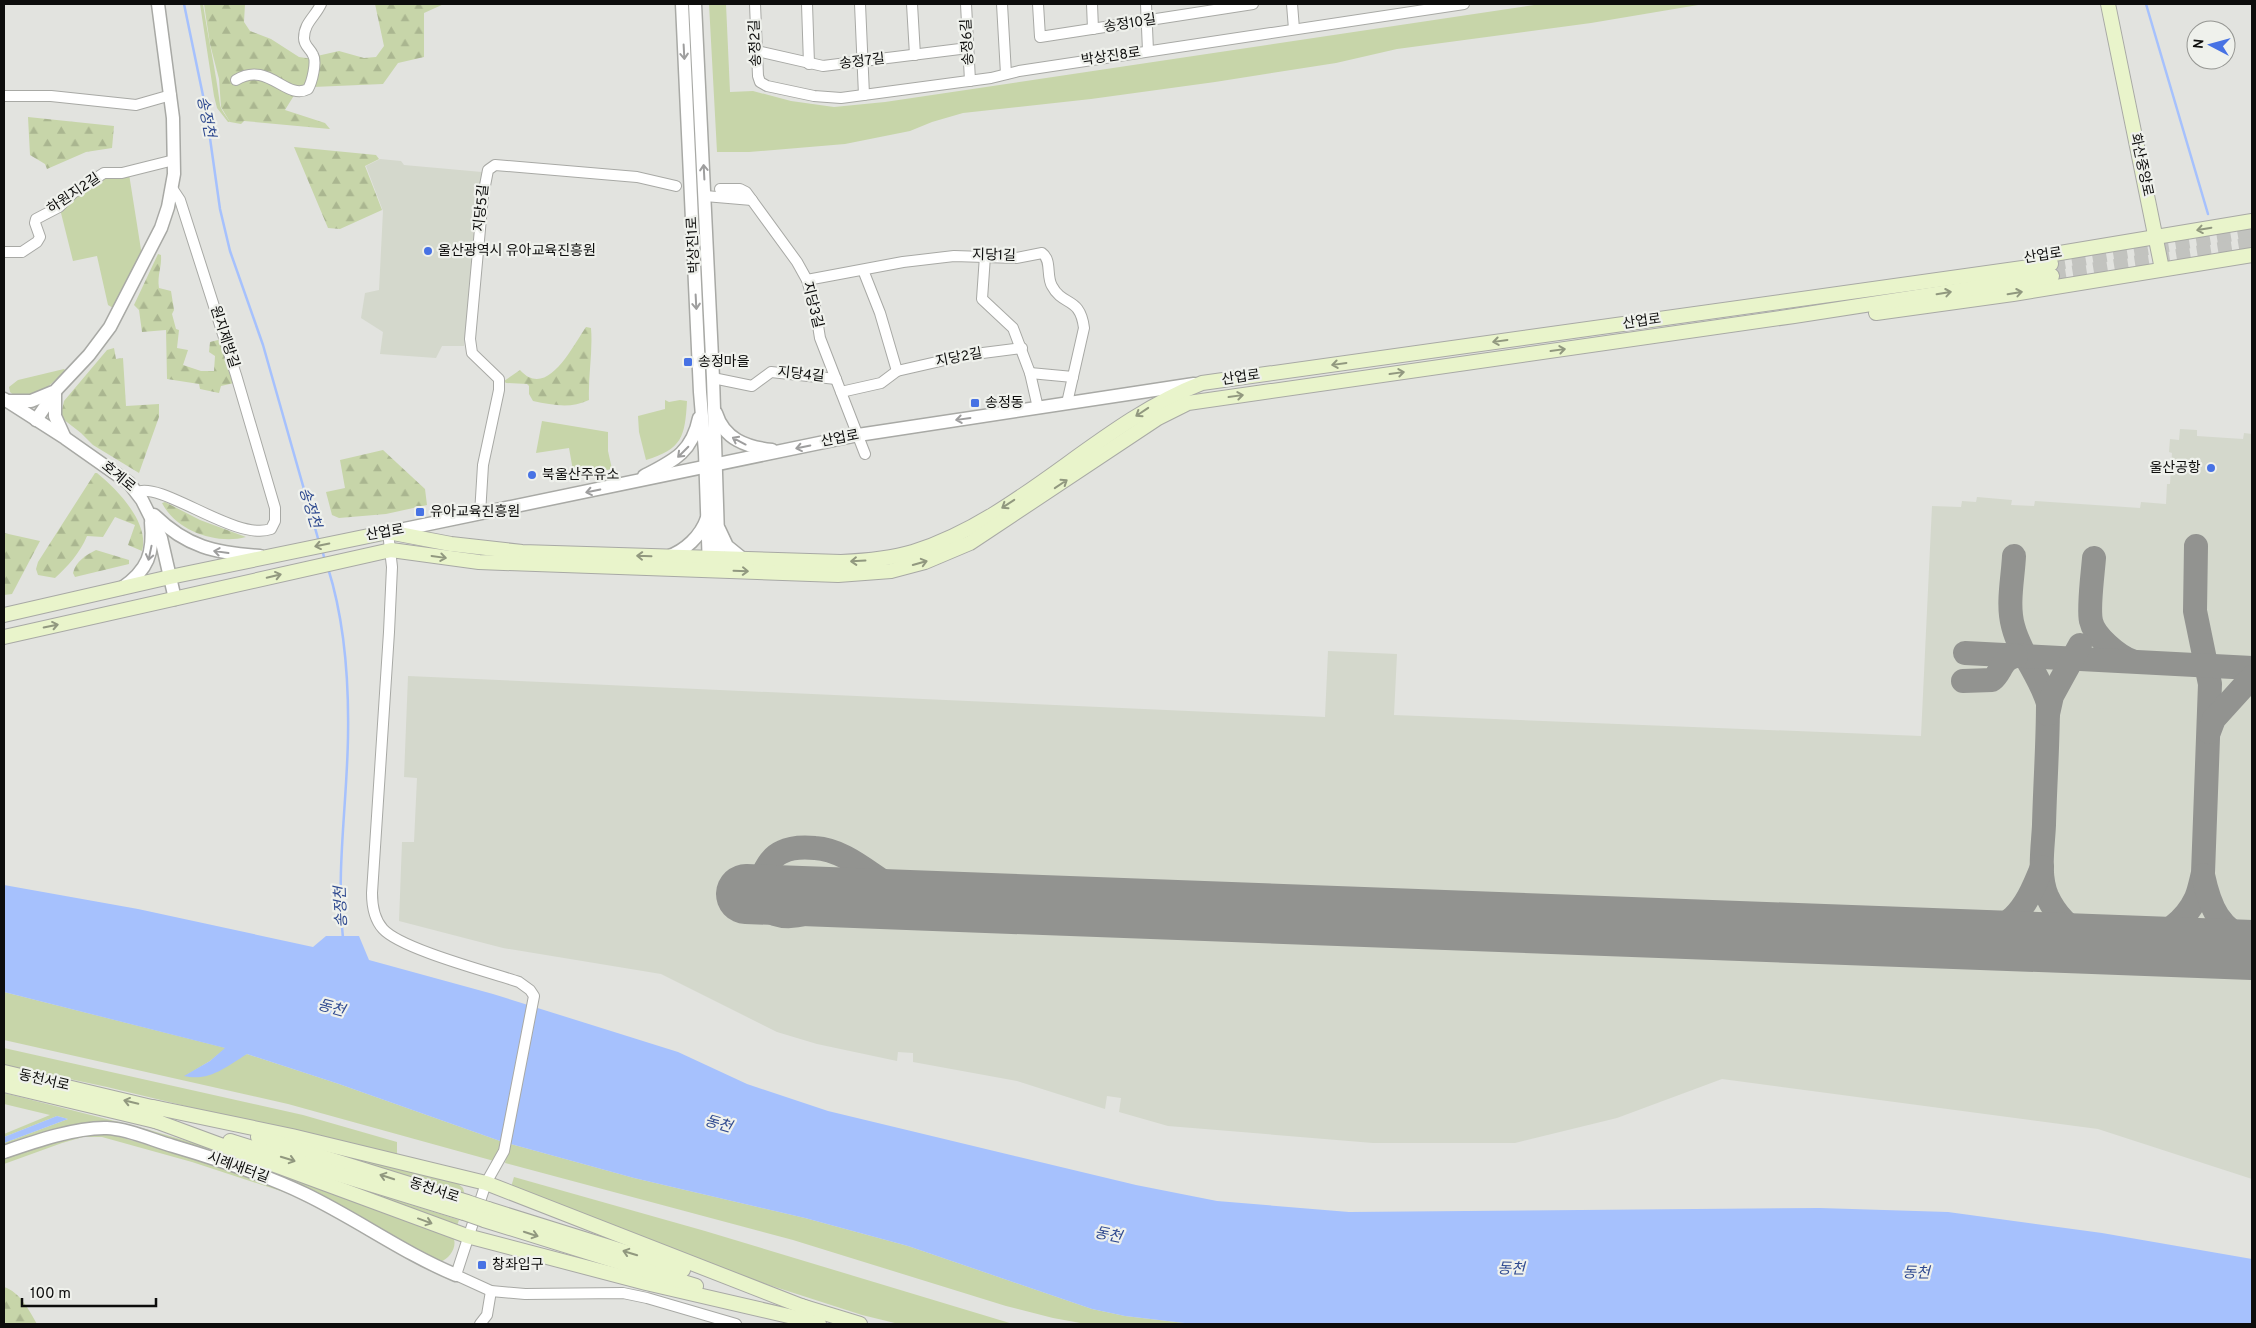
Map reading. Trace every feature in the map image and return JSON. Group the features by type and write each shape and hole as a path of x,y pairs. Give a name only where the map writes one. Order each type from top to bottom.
{"main road":[{"name":"화산중앙로","path":"2108,4 2162,269"},
{"name":"산업로","path":"1686,316 1862,283 2252,221"},
{"name":"산업로","path":"1688,331 1815,320 1918,308 2252,255"},
{"name":"산업로","path":"714,564 838,575 891,571 926,562 970,543 1158,418 1188,403 1688,331 2052,270 1686,316 1202,383"},
{"path":"391,550 478,562 714,564 743,559 867,561 911,553 971,528 1154,405 1202,383"},
{"name":"산업로","path":"4,615 170,577 388,532"},
{"path":"388,532 495,550 667,557 714,564"},
{"name":"산업로","path":"4,637 391,550"},
{"name":"동천서로","path":"4,1072 151,1113 304,1163 486,1214 811,1318 860,1324"},
{"name":"동천서로","path":"4,1085 151,1113"},
{"path":"151,1113 292,1136 486,1183 811,1318"},
{"path":"151,1113 467,1236 646,1283 811,1318"}],"street":[{"path":"36,420 57,389 101,341 119,312 161,228 172,188 174,160 171,95 158,4"},
{"path":"236,80 246,74 261,74 294,90 302,92 308,89 311,82 314,58 305,44 306,23 321,4"},
{"name":"박상진1로","path":"682,4 708,407 714,564"},
{"name":"박상진1로","path":"695,4 713,378 708,407"},
{"name":"송정2길","path":"755,4 758,76 760,82"},
{"path":"807,4 809,64"},
{"path":"860,4 864,95"},
{"path":"912,4 915,55"},
{"name":"송정6길","path":"966,4 970,81"},
{"path":"1002,4 1006,74"},
{"name":"송정10길","path":"1038,4 1040,37 1147,21 1199,8 1253,4"},
{"path":"1092,4 1093,29"},
{"path":"1146,4 1148,51"},
{"path":"1292,4 1294,30"},
{"name":"박상진8로","path":"760,82 767,86 820,97 841,98 970,81 1148,51 1294,30 1439,6 1464,4"},
{"name":"송정7길","path":"757,51 809,64 836,65 968,48"},
{"path":"4,96 51,96 136,105 171,95"},
{"name":"하원지2길","path":"4,252 19,253 37,242 40,237 35,223 36,219 59,207 73,193 100,175 122,173 174,160"},
{"name":"지당5길","path":"480,514 483,466 500,390 499,379 472,353 470,339 483,196 488,170 495,165 564,172 587,172 637,177 676,186"},
{"name":"원지제방길","path":"137,492 142,489 153,492 248,529 268,530 275,521 275,508 236,375 180,200 172,188"},
{"name":"지당3길","path":"720,189 740,189 746,192 797,262 807,280 815,307 820,338 865,454"},
{"path":"705,196 752,200"},
{"name":"지당1길","path":"807,280 954,256 1016,258 1042,253 1044,254 1053,288 1058,295 1074,304 1083,318 1084,328 1067,403"},
{"path":"984,256 982,299 1013,328 1030,372 1038,408"},
{"path":"863,270 880,313 897,371"},
{"name":"지당2길","path":"841,392 881,383 897,371 967,355 1022,348"},
{"name":"지당4길","path":"713,378 752,386 771,372 836,378"},
{"path":"1030,372 1073,377"},
{"name":"산업로","path":"388,532 858,436 1202,383"},
{"path":"4,400 19,403 31,402 57,389"},
{"path":"57,389 54,398 55,416 65,438"},
{"name":"호계로","path":"4,400 65,438 129,483 137,492 161,538 175,599"},
{"path":"631,483 669,463 687,448 708,407 724,430 736,441 754,447 782,451"},
{"path":"146,508 169,528 193,544 213,551 270,556"},
{"path":"122,588 141,572 151,552 151,523 146,508"},
{"path":"667,557 678,552 696,537 712,519 728,546 743,559"},
{"path":"388,532 392,567 386,706 372,893 374,913 381,927 400,942 519,982 530,990 534,1000 506,1144 502,1158 486,1183 467,1236 456,1275 491,1291 525,1294 623,1294 647,1298 736,1324"},
{"name":"시례새터길","path":"4,1152 39,1140 82,1132 108,1128 123,1131 188,1150 287,1186 325,1204 406,1253 456,1275"},
{"path":"480,1324 487,1315 491,1291"}],"shaded area":[{"name":"울산광역시 유아교육진흥원","path":"380,159 401,161 404,165 482,172 464,346 442,346 436,358 380,354 383,332 361,318 365,293 379,290 383,211 366,166"},
{"name":"울산공항","path":"2180,429 2197,430 2197,436 2243,439 2244,433 2252,434 2252,1179 2098,1129 1722,1079 1617,1118 1515,1143 1373,1143 1168,1126 1119,1112 1121,1098 1107,1096 1105,1109 1017,1081 913,1062 913,1053 898,1052 897,1061 817,1044 777,1032 661,974 503,948 399,921 402,842 414,842 417,778 404,777 408,676 1325,717 1328,651 1397,654 1394,715 1921,736 1932,506 1961,507 1962,501 1976,502 1977,497 2012,500 2011,505 2034,506 2035,501 2140,508 2141,502 2166,504 2167,484 2170,484 2172,453 2169,452 2170,439 2179,440"}],"green space":[{"path":"200,4 203,4 220,105 230,122 217,108"},
{"path":"204,4 245,4 244,22 250,31 271,39 299,57 313,59 309,82 298,89 285,110 325,123 330,129 244,121 241,124 230,122 221,107 219,79 210,44"},
{"path":"375,4 444,4 424,13 424,57 398,63 383,84 313,87 317,56 339,51 364,58 376,57 384,46"},
{"path":"709,4 726,4 730,92 753,91 791,101 834,107 885,102 1541,4 1704,4 1591,23 1397,49 1336,63 1215,82 1091,99 963,113 910,131 845,144 749,152 717,152"},
{"path":"28,117 114,126 112,148 86,152 47,169 45,164 30,155"},
{"path":"294,147 376,155 379,159 365,166 382,210 340,229 328,228"},
{"path":"129,174 142,256 115,309 108,305 97,256 73,261 60,209 100,177"},
{"path":"158,254 161,255 159,288 171,291 174,310 172,314 176,329 179,330 177,348 188,350 183,365 201,371 214,371 215,356 209,352 210,342 222,339 234,383 221,386 219,393 200,389 199,384 167,379 166,330 142,332 139,310 134,305"},
{"path":"586,327 591,328 589,400 575,405 554,405 533,401 527,384 506,383 504,381 520,370 530,378 540,379 549,375 566,357"},
{"path":"114,348 116,359 123,358 126,406 159,404 159,417 139,473 93,445 63,419 61,414 64,401 107,350"},
{"path":"64,369 66,371 37,396 15,396 10,392 9,387 18,380"},
{"path":"665,400 669,402 687,401 683,433 674,446 658,456 646,460 639,432 638,416 665,409"},
{"path":"542,421 608,432 608,451 612,469 574,476 569,448 536,453"},
{"path":"383,450 425,489 427,505 386,514 339,518 332,515 326,492 345,488 340,460"},
{"path":"95,473 114,488 137,518 143,540 142,551 128,545 135,525 115,517 103,537 87,536 73,559 55,578 38,575 36,569 38,562"},
{"path":"165,502 200,520 246,537 223,539 198,534 168,513 162,503"},
{"path":"4,533 40,541 12,594 4,595"},
{"path":"96,550 129,560 129,564 75,577 74,569 79,562"},
{"path":"4,992 226,1048 210,1061 185,1076 247,1054 339,1084 503,1142 634,1178 805,1218 908,1246 1092,1309 1125,1316 1193,1324 1086,1324 1053,1318 1006,1306 793,1240 505,1163 507,1154 494,1161 288,1104 4,1040"},
{"path":"4,1048 303,1115 397,1142 397,1157 107,1087 4,1065"},
{"path":"4,1093 146,1129 224,1152 453,1237 454,1248 447,1258 440,1262 368,1224 124,1126 4,1147 4,1143 68,1119 57,1116 4,1137 4,1134 50,1115 4,1104"},
{"path":"106,1133 213,1164 302,1198 192,1162 102,1137 83,1137 4,1164 4,1157 29,1149 67,1139"},
{"path":"309,1147 455,1181 463,1188 465,1196"},
{"path":"279,1163 459,1220 457,1226"},
{"path":"514,1177 705,1231 1013,1324 899,1324 862,1315 741,1276 511,1187"},
{"path":"4,1287 10,1289 19,1297 37,1324 4,1324"}],"water":[{"name":"동천","path":"4,885 138,909 313,947 326,936 359,936 369,960 493,994 678,1052 747,1084 828,1111 1136,1185 1217,1201 1349,1212 1820,1208 1948,1212 2102,1233 2252,1259 2252,1324 1193,1324 1125,1316 1092,1309 908,1246 805,1218 634,1178 503,1142 339,1084 247,1054 209,1075 201,1077 184,1076 210,1061 225,1048 4,992"},
{"path":"57,1116 68,1119 4,1143 4,1137"}],"waterway":[{"name":"송정천","path":"184,4 206,110 220,209 230,251 263,345 319,542"},
{"path":"2146,4 2208,214"},
{"name":"송정천","path":"322,549 325,561"},
{"name":"송정천","path":"328,568 342,630 348,695 347,762 342,838 341,913 343,938"}],"taxiway":[{"path":"2014,556 2010,600 2011,618 2020,646 2048,703 2042,861 2044,888 2055,909 2074,929 2098,940 2126,943 2158,936 2180,920 2196,898 2203,873 2210,684 2195,611 2196,546"},
{"path":"2094,558 2090,608 2093,627 2107,645 2132,661"},
{"path":"2048,714 2052,696 2080,645"},
{"path":"1965,653 2252,668"},
{"path":"1963,681 1992,680 2004,663 2016,656"},
{"path":"2209,732 2214,719 2252,677"},
{"path":"880,899 834,905 805,914 783,916 767,909 762,901 760,892 764,873 768,864 775,857 790,849 815,848 827,850 849,859 904,893 939,902"},
{"path":"1960,939 1992,930 2013,917 2028,897 2042,867"},
{"path":"2203,875 2209,898 2218,916 2231,931 2252,943"}],"runway":[{"path":"746,894 2252,950"}],"tunnel":[{"path":"2051,264 2252,231"},
{"path":"2052,276 2252,244"}],"place":[{"name":"울산광역시 유아교육진흥원","path":"428,251"},
{"name":"송정마을","path":"688,362"},
{"name":"송정동","path":"975,403"},
{"name":"울산공항","path":"2211,468"},
{"name":"북울산주유소","path":"532,475"},
{"name":"유아교육진흥원","path":"420,512"},
{"name":"창좌입구","path":"482,1265"}]}
